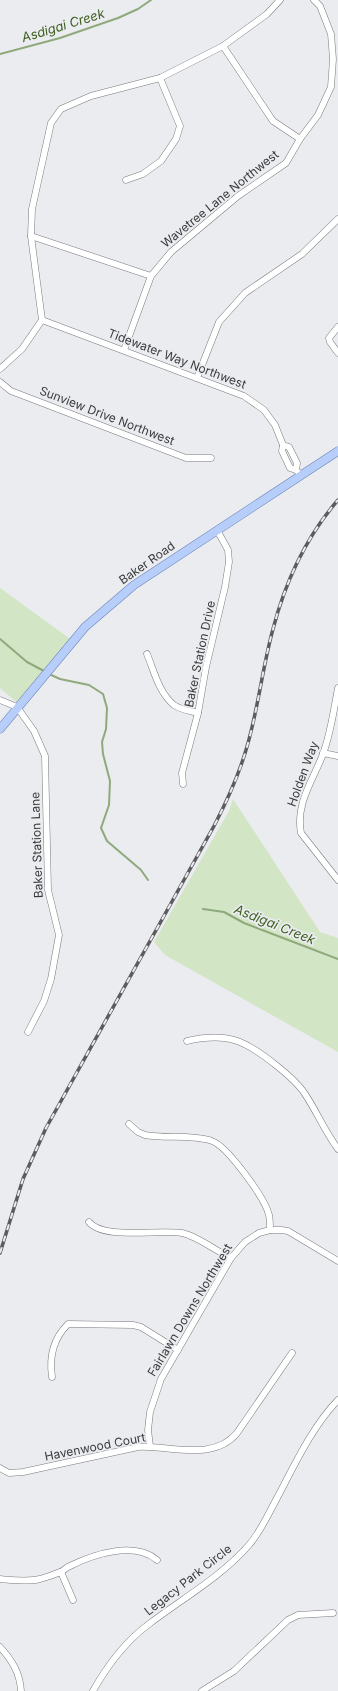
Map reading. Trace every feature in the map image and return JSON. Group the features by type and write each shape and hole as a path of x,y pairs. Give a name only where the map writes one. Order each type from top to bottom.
{"main road":[{"name":"Baker Road","path":"0,729 85,627 134,585 217,530 298,472 338,451"}],"street":[{"path":"0,368 22,349 42,320 31,236 32,209 51,123 62,109 91,96 160,78 223,46 267,14 280,0"},
{"name":"Wavetree Lane Northwest","path":"124,350 151,276 171,252 238,196 286,163 300,139 318,115 331,87 333,59 331,34 320,6 314,0"},
{"path":"223,46 273,121 300,139"},
{"path":"126,180 143,174 161,161 176,139 180,126 160,78"},
{"path":"197,378 219,322 245,293 302,254 338,219"},
{"path":"31,236 151,276"},
{"name":"Tidewater Way Northwest","path":"42,320 244,396 264,410 275,425 283,445 289,447 297,463 298,472"},
{"path":"338,327 329,338 330,342 338,353"},
{"name":"Sunview Drive Northwest","path":"0,382 11,391 186,458 211,458"},
{"name":"Baker Station Drive","path":"183,784 182,773 198,713 206,667 226,587 229,562 228,550 217,530"},
{"path":"147,654 162,690 174,705 198,713"},
{"name":"Holden Way","path":"338,688 323,753 303,800 300,816 301,832 338,880"},
{"path":"0,700 17,707"},
{"name":"Baker Station Lane","path":"17,707 34,731 45,756 48,890 59,935 54,966 44,1002 28,1032"},
{"path":"323,753 338,756"},
{"path":"187,1041 211,1036 237,1040 264,1055 290,1076 301,1088 331,1140 338,1149"},
{"path":"129,1124 138,1132 145,1135 206,1139 220,1145 237,1164 262,1200 269,1215 270,1230"},
{"path":"89,1222 92,1226 106,1231 183,1233 231,1258"},
{"name":"Fairlawn Downs Northwest","path":"150,1446 149,1424 154,1397 161,1379 231,1258 245,1242 259,1233 270,1230 288,1231 338,1261"},
{"path":"52,1377 50,1366 52,1348 68,1324 133,1325 141,1327 178,1350"},
{"name":"Havenwood Court","path":"0,1468 9,1473 23,1472 101,1454 150,1446 202,1450 222,1446 231,1441 292,1354"},
{"name":"Legacy Park Circle","path":"93,1691 114,1659 148,1625 231,1564 250,1543 268,1516 300,1454 327,1412 338,1400"},
{"path":"0,1579 38,1580 61,1572 69,1566 106,1553 135,1550 149,1553 157,1560"},
{"path":"61,1572 73,1600"},
{"path":"202,1691 234,1671 288,1620 298,1615 333,1613"},
{"path":"0,1647 14,1665 19,1676 21,1691"}],"green space":[{"path":"0,588 73,641 19,704 0,688"},
{"path":"233,799 320,932 338,938 338,1052 165,955 154,942 229,811"}],"waterway":[{"name":"Asdigai Creek","path":"0,54 60,38 118,18 138,9 151,0"},
{"name":"Asdigai Creek","path":"0,639 27,662 44,671"},
{"name":"Asdigai Creek","path":"49,674 60,679 89,685 103,694 107,708 106,729 102,742 103,754 110,781 109,805 101,828 107,841 141,870 148,880"},
{"name":"Asdigai Creek","path":"203,909 224,912 244,923 338,959"}],"railway":[{"path":"0,1253 23,1179 46,1128 214,826 228,798 246,750 257,705 269,644 290,578 316,529 338,500"}]}
